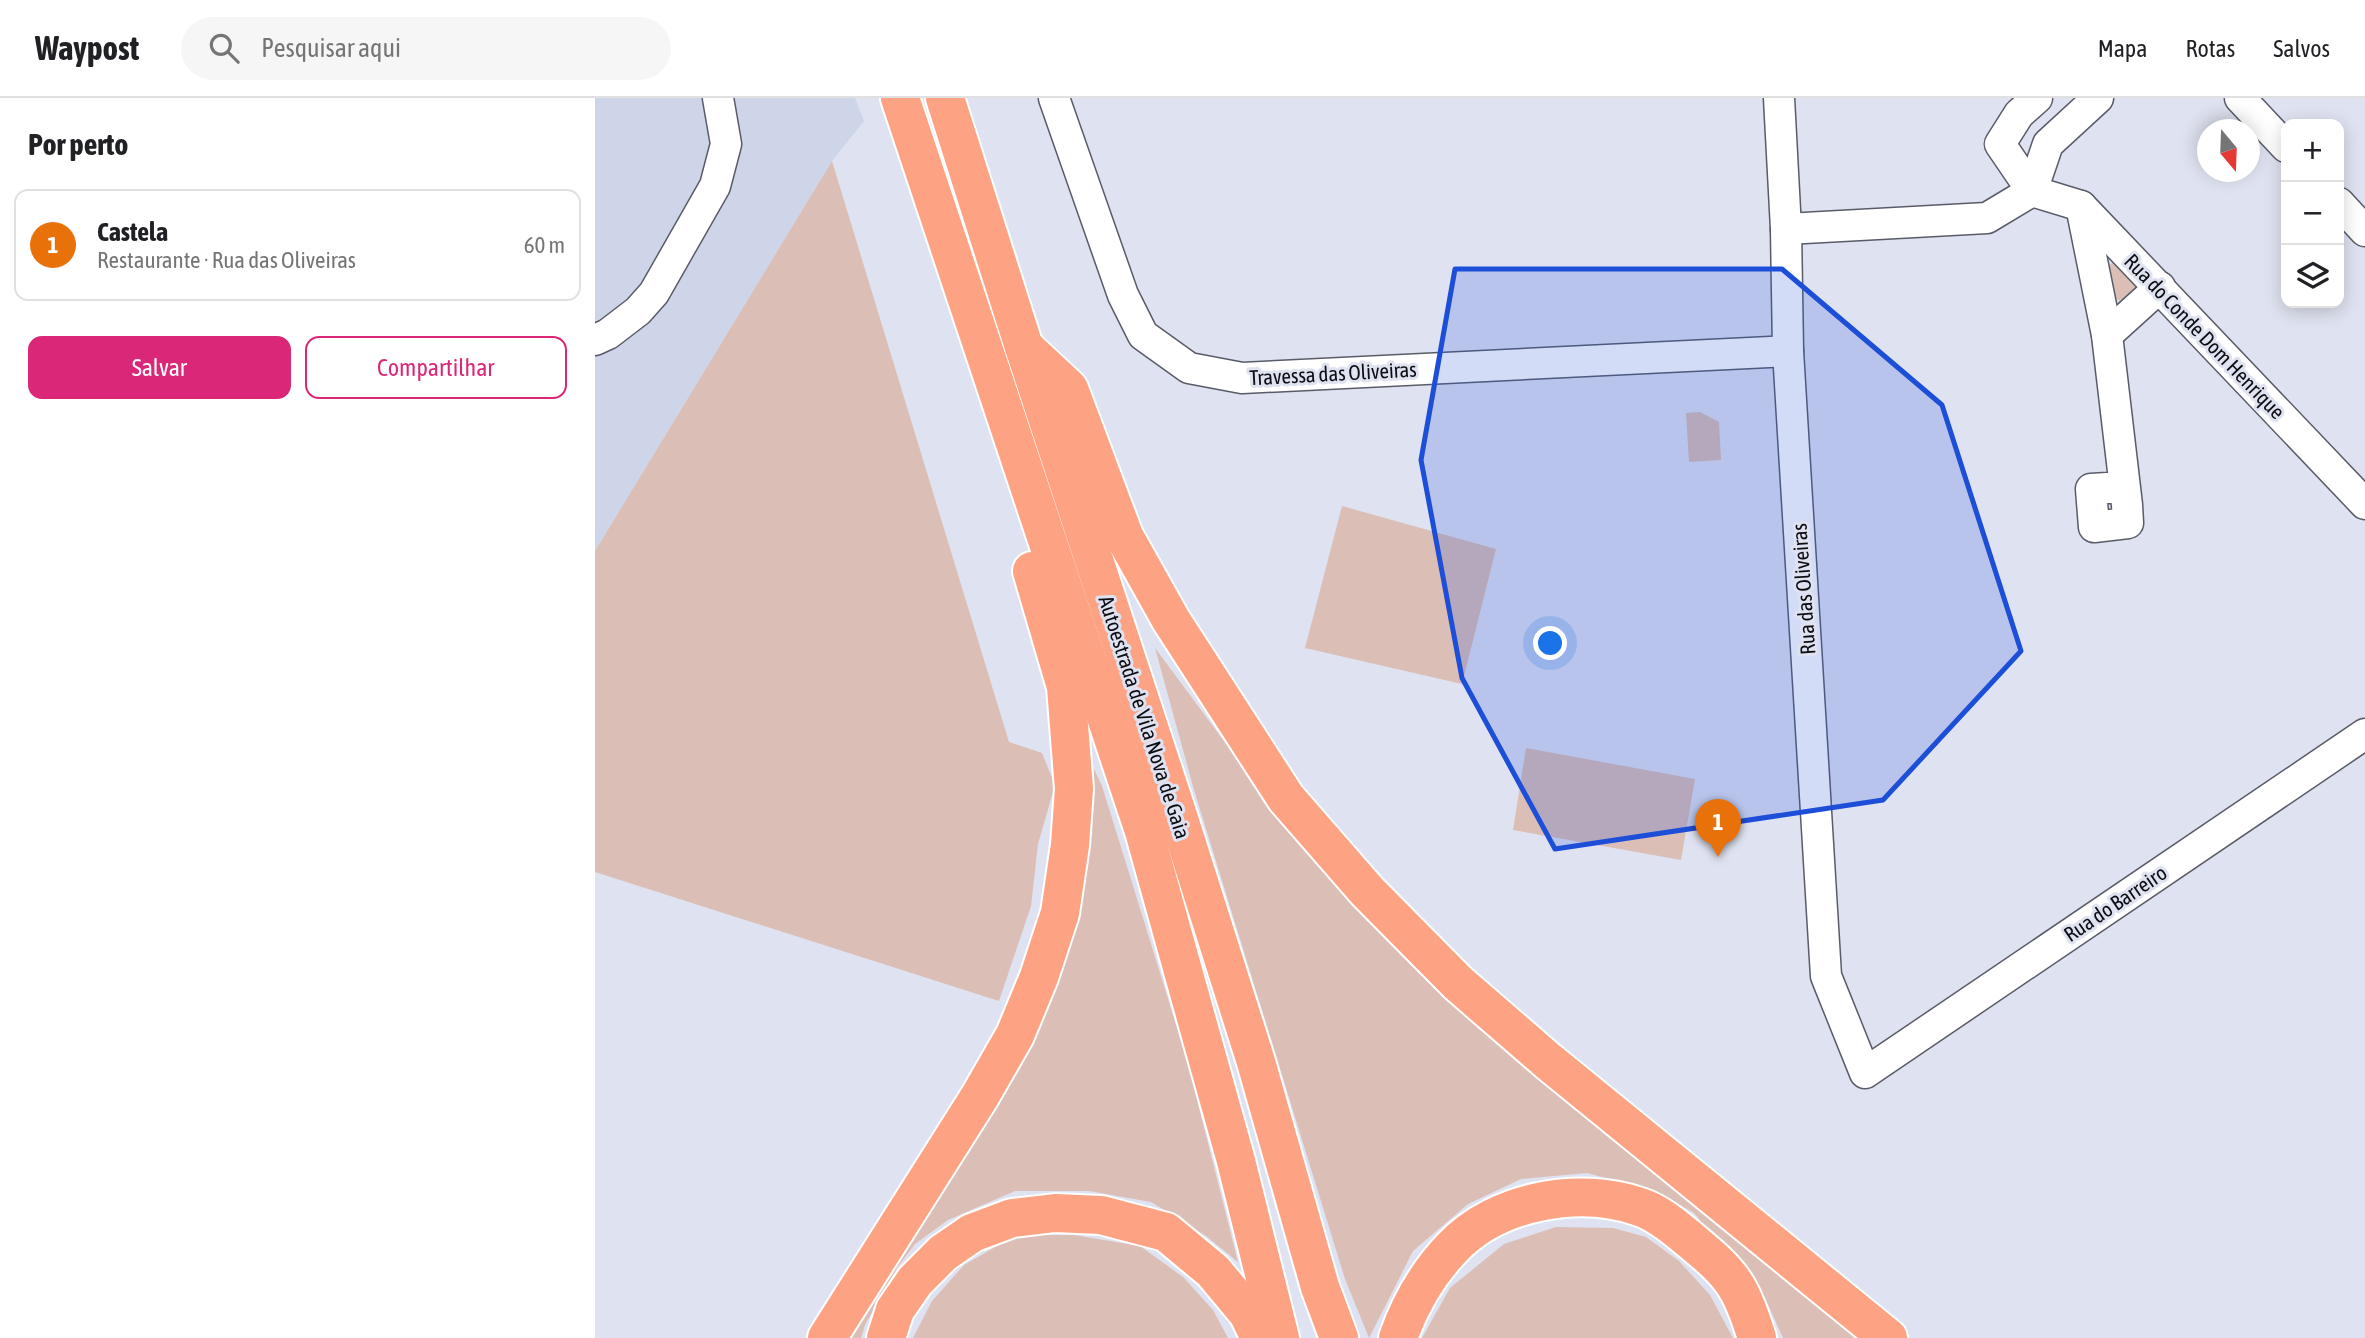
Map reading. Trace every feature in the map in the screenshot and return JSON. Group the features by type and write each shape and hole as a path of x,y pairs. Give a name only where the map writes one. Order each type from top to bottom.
{"highway":[{"name":"Autoestrada de Vila Nova de Gaia","path":"900,98 1144,831 1236,1161 1280,1338"},
{"name":"Autoestrada de Vila Nova de Gaia","path":"946,98 1256,1062 1320,1287 1339,1338"},
{"path":"1024,347 1069,389 1124,536 1171,620 1286,797 1367,891 1468,992 1580,1087 1888,1338"},
{"path":"827,1338 980,1096 1015,1035 1039,977 1060,914 1070,845 1073,789 1066,687 999,460 1012,430"},
{"path":"1398,1338 1407,1312 1426,1280 1454,1246 1497,1215 1554,1198 1599,1197 1642,1208 1675,1226 1710,1256 1737,1287 1757,1338"},
{"path":"886,1338 895,1310 915,1281 943,1253 972,1233 1012,1218 1055,1213 1101,1215 1166,1232 1213,1271 1248,1313 1260,1338"}],"street":[{"path":"595,340 638,311 654,293 715,186 726,144 718,98"},
{"name":"Travessa das Oliveiras","path":"1054,98 1123,295 1143,335 1189,368 1242,378 1788,351"},
{"name":"Rua das Oliveiras","path":"1779,98 1786,229 1788,351 1826,976 1865,1073"},
{"path":"1786,229 1987,218 2032,191 2048,144 2098,98"},
{"path":"2240,98 2281,143"},
{"path":"2032,191 2000,144 2028,106 2048,144"},
{"name":"Rua do Conde Dom Henrique","path":"2032,191 2081,206 2365,504"},
{"path":"2081,206 2107,335 2124,487"},
{"path":"2344,209 2365,232"},
{"path":"2107,335 2160,287"},
{"name":"Rua do Barreiro","path":"1865,1073 2365,734"}],"highlighted area":[{"path":"1455,269 1782,269 1942,405 2021,651 1883,800 1555,849 1462,678 1421,460"}],"shaded area":[{"path":"595,98 855,98 864,121 832,161 595,551"},
{"path":"832,161 1009,742 1042,753 1055,785 1038,844 1031,906 999,1001 595,872 595,551"},
{"path":"2114,261 2140,284 2135,296 2119,301 2113,295 2109,266"},
{"path":"1700,412 1719,422 1721,460 1689,462 1686,413"},
{"path":"1342,506 1496,549 1462,684 1305,648"},
{"path":"1155,648 1270,803 1859,1338 1783,1338 1764,1296 1694,1213 1654,1191 1587,1173 1521,1179 1468,1204 1413,1251 1369,1338 1345,1279 1194,790"},
{"path":"1526,748 1695,779 1681,860 1513,830"},
{"path":"1094,769 1102,786 1187,1060 1238,1262 1206,1236 1151,1202 1089,1191 1015,1191 948,1220 915,1244 897,1268 865,1325 861,1338 845,1338 1042,1016 1081,902"},
{"path":"1556,1227 1613,1228 1646,1237 1679,1261 1710,1295 1733,1338 1422,1338 1450,1288 1504,1244"},
{"path":"1016,1235 1074,1235 1140,1246 1183,1277 1213,1310 1228,1338 913,1338 932,1301 964,1265"}],"place":[{"name":"Castela","path":"1718,857"}]}
